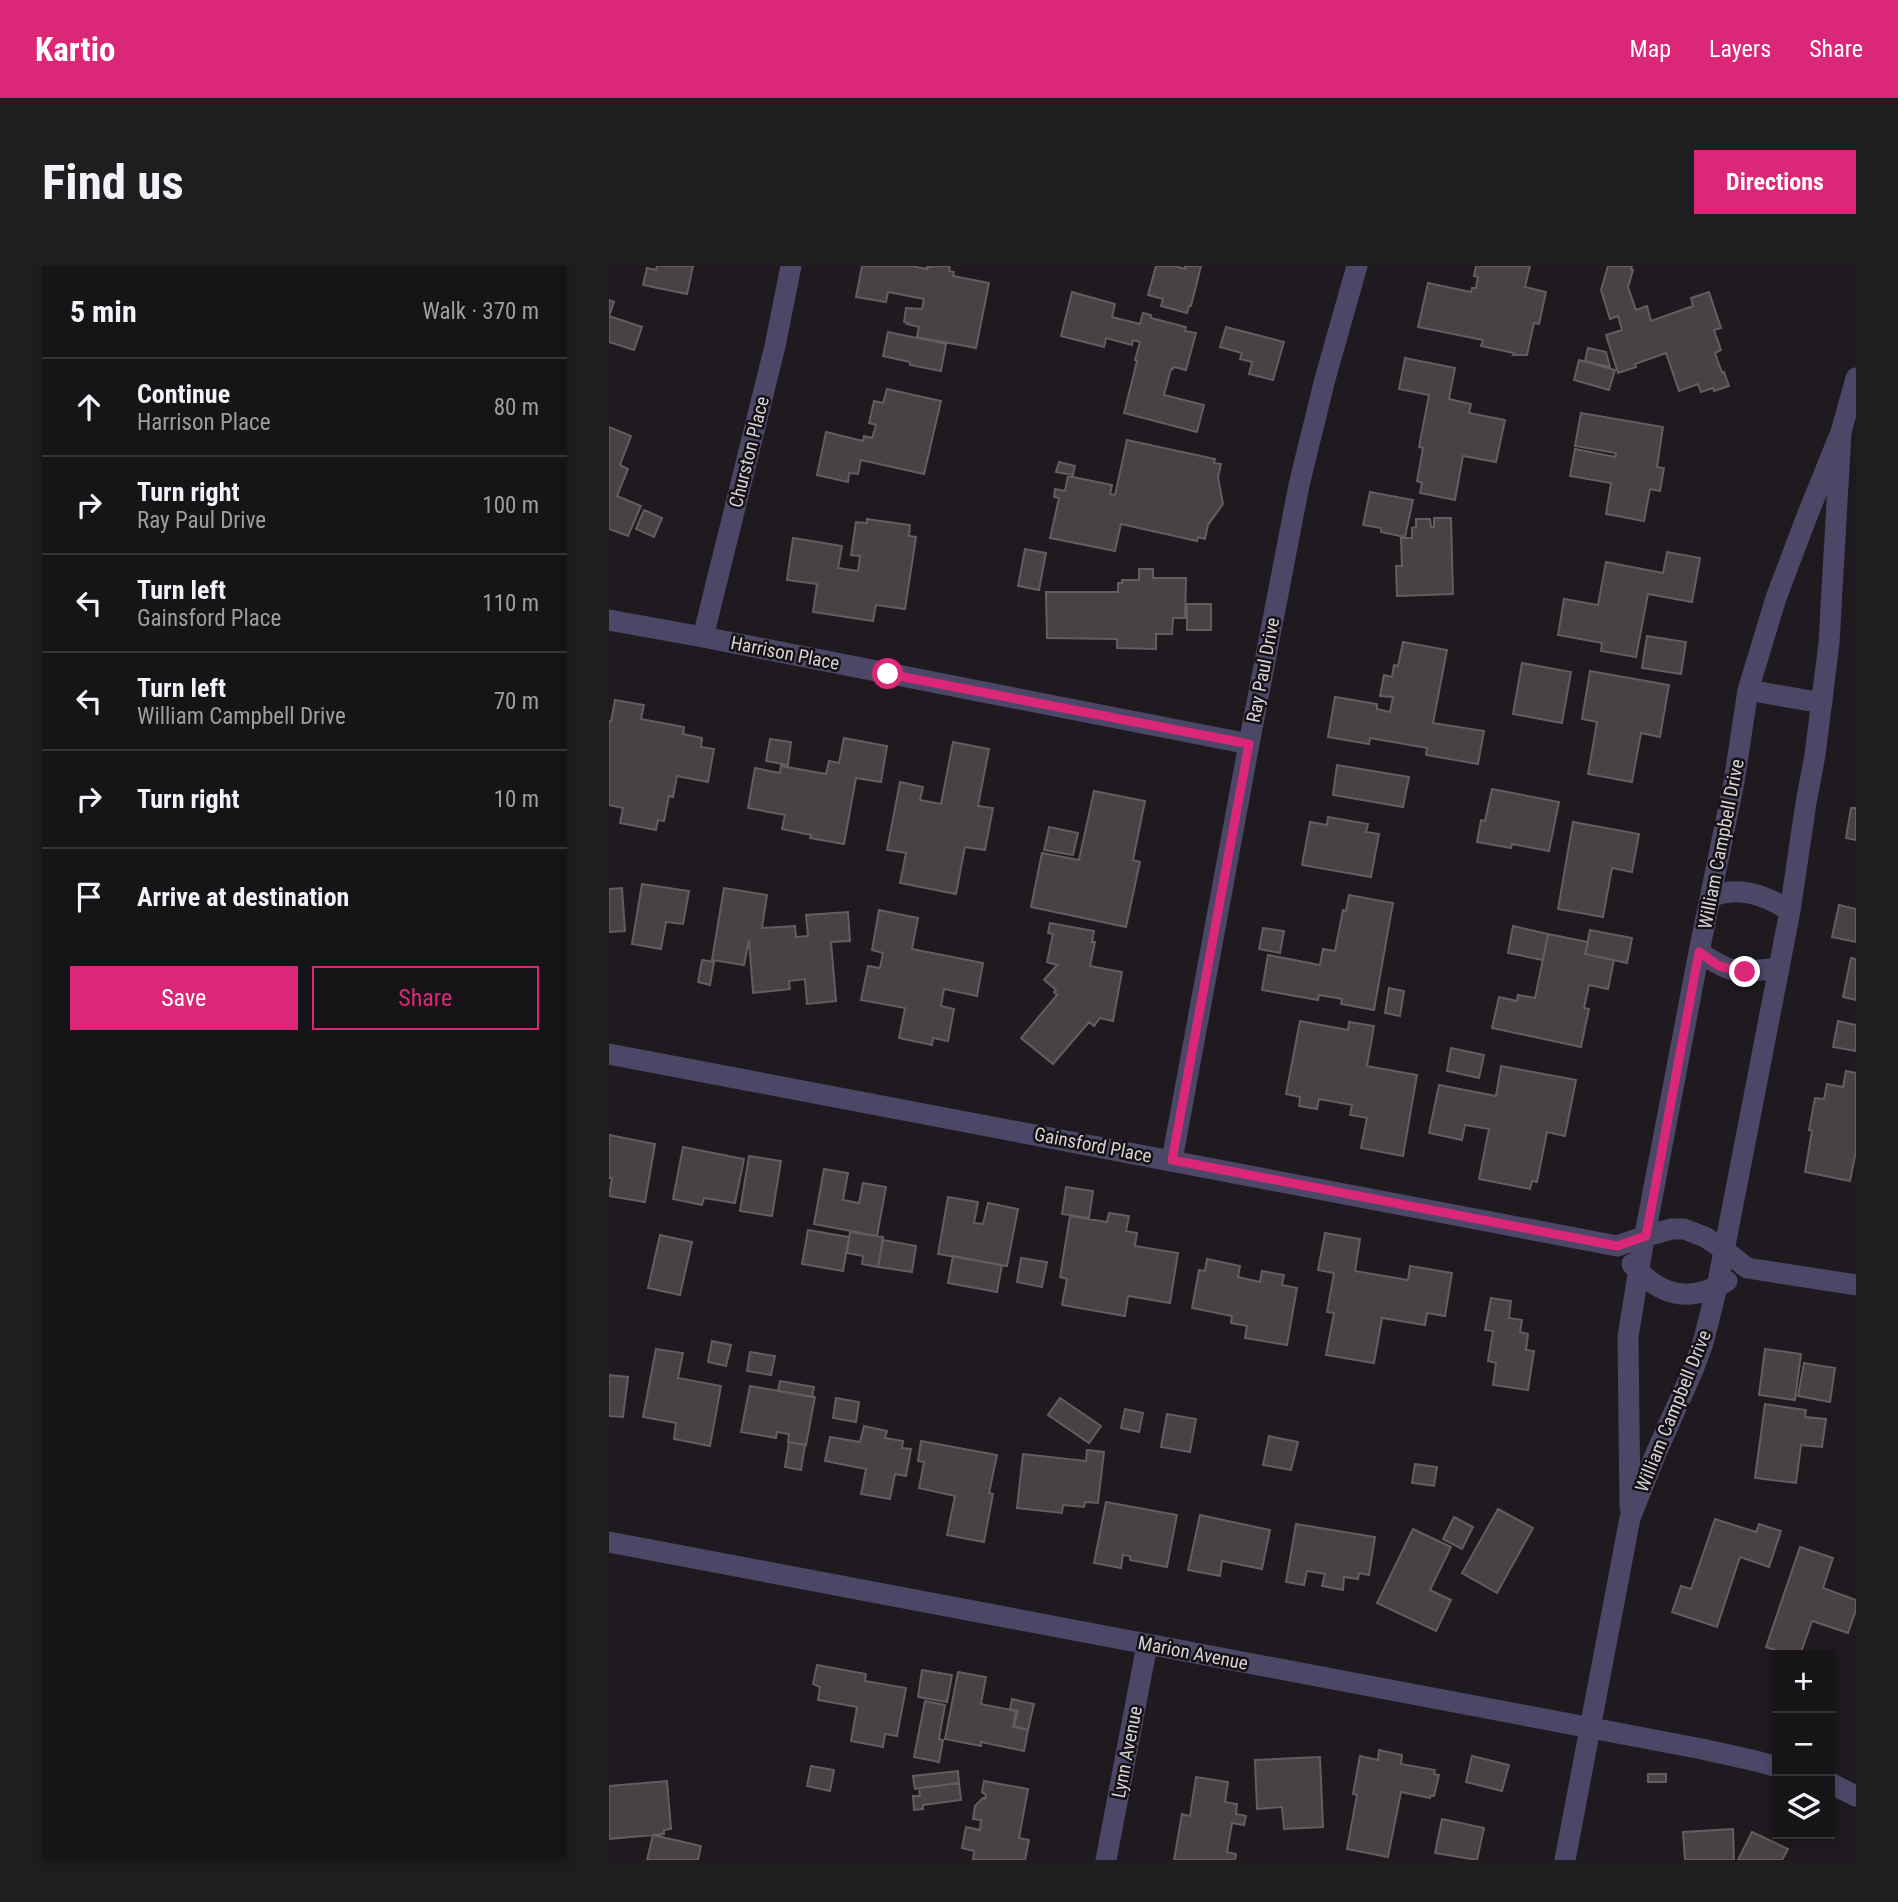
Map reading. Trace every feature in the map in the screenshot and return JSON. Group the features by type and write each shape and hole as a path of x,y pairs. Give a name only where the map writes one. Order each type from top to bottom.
{"street":[{"name":"Churston Place","path":"703,637 775,346 791,266"},
{"name":"Ray Paul Drive","path":"1172,1160 1299,485 1357,266"},
{"name":"William Campbell Drive","path":"1566,1860 1630,1518 1628,1337 1699,952 1734,782 1748,690 1776,598 1841,432 1856,378"},
{"name":"William Campbell Drive","path":"1630,1518 1703,1343 1717,1287 1779,968 1822,703 1829,643 1841,432"},
{"name":"Harrison Place","path":"609,621 1249,744"},
{"path":"1748,690 1822,703"},
{"path":"1711,896 1724,892 1754,893 1790,911"},
{"path":"1699,952 1719,966 1732,970 1745,972 1779,968"},
{"name":"Gainsford Place","path":"609,1054 1617,1246 1646,1236"},
{"path":"1646,1236 1672,1228 1684,1229 1705,1237 1747,1268 1856,1285"},
{"path":"1617,1246 1655,1285 1674,1294 1698,1293 1717,1287 1747,1268"},
{"name":"Marion Avenue","path":"609,1542 1729,1755 1772,1766"},
{"name":"Lynn Avenue","path":"1106,1860 1147,1645"},
{"path":"1835,1786 1856,1796"}],"building":[{"path":"657,266 693,266 687,294 643,285 647,268 656,270"},
{"path":"862,266 911,266 927,269 932,266 950,266 949,271 954,272 953,276 989,283 976,348 917,337 919,327 904,322 906,308 922,309 924,299 888,292 886,302 856,297"},
{"path":"1156,266 1185,269 1185,266 1201,266 1187,313 1161,306 1163,299 1148,295"},
{"path":"1476,266 1530,266 1525,287 1546,292 1539,324 1534,323 1527,355 1513,355 1514,353 1481,346 1483,340 1418,327 1428,283 1471,292 1472,288 1476,288"},
{"path":"1608,266 1632,266 1628,287 1636,310 1647,306 1651,321 1693,306 1691,298 1709,292 1721,328 1714,330 1721,350 1715,353 1729,386 1701,392 1698,384 1679,391 1666,353 1618,373 1606,335 1622,330 1618,316 1610,319 1601,290"},
{"path":"1072,292 1115,304 1112,317 1140,324 1143,313 1196,333 1186,370 1174,367 1171,369 1164,395 1204,405 1197,432 1124,413 1140,342 1133,340 1132,345 1106,338 1104,347 1061,336"},
{"path":"609,300 614,302 609,316"},
{"path":"609,316 642,327 634,350 609,342"},
{"path":"1226,327 1284,342 1273,380 1249,374 1252,362 1240,359 1242,353 1220,347"},
{"path":"888,332 946,344 941,371 883,356"},
{"path":"1588,348 1606,352 1610,367 1585,361"},
{"path":"1405,358 1455,368 1449,399 1471,404 1469,413 1505,420 1496,462 1463,456 1455,500 1420,493 1422,483 1417,481 1423,448 1419,447 1429,395 1399,389"},
{"path":"1579,360 1615,370 1609,390 1574,380"},
{"path":"887,389 941,401 924,474 861,460 858,474 849,473 848,482 817,475 826,432 863,441 864,436 872,438 876,425 869,423 874,401 883,403"},
{"path":"1581,413 1663,427 1657,467 1664,468 1660,491 1650,489 1644,521 1606,514 1611,483 1570,476 1575,449 1615,457 1616,453 1575,446"},
{"path":"609,427 631,436 620,465 628,469 617,496 641,506 628,536 609,529"},
{"path":"1127,440 1215,459 1214,463 1221,464 1218,477 1223,504 1208,525 1205,539 1198,537 1197,541 1121,524 1115,551 1050,538 1059,498 1054,497 1055,489 1065,491 1068,476 1112,485 1110,494 1115,495"},
{"path":"1059,462 1075,466 1073,475 1056,472"},
{"path":"1370,492 1413,500 1405,537 1363,525"},
{"path":"644,510 662,518 654,537 636,529"},
{"path":"1434,518 1451,518 1453,594 1397,596 1396,566 1402,566 1401,538 1412,538 1416,519 1430,519 1431,527 1434,527"},
{"path":"867,519 910,525 909,536 916,537 905,609 876,605 873,621 813,612 817,584 787,580 793,538 842,546 838,568 858,571 860,556 851,555 856,522 867,523"},
{"path":"1025,549 1046,553 1039,590 1018,586"},
{"path":"1667,552 1700,558 1692,602 1648,594 1636,657 1601,651 1602,643 1558,635 1564,599 1598,605 1606,562 1663,573"},
{"path":"1139,569 1153,569 1153,578 1186,578 1185,618 1173,618 1172,634 1156,634 1156,649 1117,648 1117,639 1047,638 1046,592 1118,592 1118,583 1122,583 1122,580 1139,580"},
{"path":"1187,604 1211,604 1211,630 1187,630"},
{"path":"1647,636 1686,642 1681,674 1642,668"},
{"path":"1403,642 1447,650 1433,723 1484,731 1478,764 1426,755 1427,748 1370,738 1369,744 1328,737 1335,697 1377,704 1377,709 1390,712 1393,697 1380,696 1384,675 1392,677 1394,665 1398,666"},
{"path":"1522,663 1571,672 1562,723 1513,714"},
{"path":"1590,671 1669,685 1660,737 1641,733 1632,782 1588,774 1597,722 1582,719"},
{"path":"615,700 644,705 641,719 684,727 683,734 702,738 701,747 714,749 708,782 677,776 673,797 669,796 664,821 658,820 656,830 620,823 623,808 609,805 609,721"},
{"path":"844,738 887,746 881,782 856,778 844,844 810,838 811,835 782,829 785,815 748,808 755,768 780,773 781,766 826,774 829,761 839,763"},
{"path":"770,739 791,742 788,765 766,761"},
{"path":"953,742 989,749 978,806 993,808 985,850 965,847 956,894 900,883 906,853 887,850 900,782 923,787 920,800 941,804"},
{"path":"1337,765 1409,777 1403,807 1333,795"},
{"path":"1492,789 1559,802 1549,851 1512,844 1511,848 1477,842 1481,820 1485,821"},
{"path":"1094,791 1145,801 1133,860 1140,862 1126,927 1031,907 1042,853 1079,860"},
{"path":"1851,808 1856,808 1856,840 1846,838"},
{"path":"1328,817 1368,824 1366,832 1379,834 1371,877 1302,865 1310,822 1327,825"},
{"path":"1573,822 1639,834 1632,872 1612,868 1603,917 1558,909"},
{"path":"1049,827 1078,833 1073,855 1044,850"},
{"path":"642,884 689,891 683,924 666,922 661,949 632,944"},
{"path":"622,888 625,931 609,932 609,889"},
{"path":"724,888 767,895 762,928 795,926 796,937 808,936 806,915 848,912 850,941 831,942 836,1001 807,1004 805,979 789,981 790,989 753,993 749,940 744,965 712,960"},
{"path":"1349,895 1393,903 1374,1010 1341,1004 1342,999 1319,995 1318,1000 1262,990 1268,955 1320,965 1323,949 1335,951 1343,910 1346,911"},
{"path":"1839,905 1856,909 1856,942 1832,937"},
{"path":"879,910 918,918 912,949 983,963 977,996 944,989 941,1006 954,1009 948,1041 933,1038 932,1045 899,1038 905,1008 861,1000 868,966 880,968 883,953 872,950"},
{"path":"1050,923 1094,931 1092,942 1095,942 1090,966 1122,972 1113,1021 1100,1018 1094,1026 1089,1022 1053,1064 1021,1038 1057,995 1054,992 1056,990 1044,980 1057,965 1047,962 1053,934 1048,933"},
{"path":"1513,926 1548,934 1543,960 1508,953"},
{"path":"1263,928 1284,931 1280,953 1259,949"},
{"path":"1590,930 1632,938 1627,963 1585,954"},
{"path":"1548,934 1588,942 1585,954 1614,960 1608,989 1589,985 1584,1008 1589,1009 1581,1047 1492,1028 1499,997 1517,1001 1518,995 1535,998"},
{"path":"1851,958 1856,959 1856,1000 1843,997"},
{"path":"702,960 714,962 710,985 698,982"},
{"path":"1389,988 1404,991 1400,1016 1385,1013"},
{"path":"1300,1021 1348,1030 1349,1022 1374,1026 1367,1066 1417,1075 1403,1156 1361,1148 1367,1118 1350,1115 1352,1105 1319,1099 1317,1109 1299,1106 1300,1097 1286,1094"},
{"path":"1838,1021 1856,1025 1856,1051 1833,1047"},
{"path":"1451,1048 1484,1055 1479,1078 1447,1071"},
{"path":"1501,1066 1576,1080 1565,1136 1547,1132 1537,1182 1532,1181 1530,1189 1479,1179 1489,1129 1465,1125 1462,1140 1429,1133 1439,1085 1496,1096"},
{"path":"1846,1071 1856,1073 1856,1151 1850,1181 1805,1172 1815,1098 1824,1099 1827,1084 1843,1087"},
{"path":"609,1135 655,1144 645,1202 609,1196 612,1178 609,1178"},
{"path":"683,1147 744,1159 735,1203 704,1198 702,1205 673,1199"},
{"path":"749,1156 781,1161 772,1216 740,1211"},
{"path":"824,1169 848,1173 843,1200 859,1203 863,1183 886,1187 877,1236 814,1224"},
{"path":"1066,1187 1093,1191 1089,1218 1062,1214"},
{"path":"948,1197 978,1202 974,1223 983,1224 988,1203 1018,1209 1007,1266 938,1254"},
{"path":"1109,1213 1129,1216 1126,1231 1137,1233 1135,1246 1178,1253 1170,1303 1128,1296 1125,1316 1062,1305 1067,1279 1060,1277 1070,1216 1107,1222"},
{"path":"808,1230 849,1237 843,1271 802,1264"},
{"path":"850,1232 883,1237 878,1267 862,1264 863,1256 847,1253"},
{"path":"1325,1233 1360,1239 1355,1271 1408,1280 1410,1266 1452,1273 1445,1316 1427,1313 1425,1325 1382,1318 1374,1363 1326,1355 1334,1313 1327,1312 1334,1273 1318,1270"},
{"path":"660,1235 692,1242 680,1295 648,1288"},
{"path":"883,1240 916,1246 912,1272 878,1267"},
{"path":"953,1256 1002,1265 997,1292 948,1283"},
{"path":"1021,1258 1047,1262 1042,1287 1017,1282"},
{"path":"1207,1259 1240,1266 1238,1277 1260,1282 1262,1271 1284,1275 1282,1285 1297,1288 1287,1345 1245,1338 1247,1326 1231,1323 1232,1316 1192,1308 1199,1270 1205,1271"},
{"path":"1491,1298 1511,1301 1509,1318 1522,1320 1520,1332 1528,1334 1526,1350 1534,1351 1528,1390 1493,1385 1496,1363 1488,1361 1493,1331 1485,1330"},
{"path":"712,1341 731,1345 726,1366 708,1362"},
{"path":"656,1349 683,1353 678,1378 721,1386 710,1446 674,1439 676,1423 643,1417"},
{"path":"1765,1349 1801,1354 1795,1400 1759,1395"},
{"path":"750,1352 775,1356 771,1375 747,1371"},
{"path":"1804,1363 1835,1368 1830,1402 1798,1396"},
{"path":"609,1375 628,1377 623,1417 609,1416"},
{"path":"780,1381 814,1387 812,1397 778,1391"},
{"path":"750,1386 815,1397 806,1445 788,1442 789,1434 777,1432 776,1438 741,1432"},
{"path":"836,1398 859,1402 856,1422 833,1418"},
{"path":"1060,1398 1101,1426 1089,1443 1048,1415"},
{"path":"1765,1404 1806,1410 1805,1417 1826,1419 1822,1447 1801,1445 1796,1483 1755,1478"},
{"path":"1125,1409 1143,1413 1139,1432 1121,1428"},
{"path":"1167,1414 1196,1419 1190,1452 1161,1447"},
{"path":"864,1426 887,1431 885,1438 903,1441 902,1448 911,1449 906,1476 895,1474 890,1499 861,1494 866,1469 825,1461 830,1437 860,1442"},
{"path":"1269,1436 1298,1442 1291,1470 1263,1465"},
{"path":"921,1441 997,1455 989,1493 993,1494 984,1542 947,1535 955,1496 919,1488 924,1462 918,1461"},
{"path":"789,1442 805,1445 801,1470 785,1467"},
{"path":"1087,1450 1104,1452 1098,1503 1085,1502 1084,1507 1063,1505 1062,1513 1017,1508 1023,1454 1086,1461"},
{"path":"1415,1464 1437,1467 1434,1486 1412,1483"},
{"path":"1106,1502 1177,1515 1167,1567 1130,1560 1130,1556 1123,1555 1121,1568 1094,1563"},
{"path":"1498,1509 1533,1528 1497,1593 1462,1573"},
{"path":"1200,1515 1270,1530 1262,1569 1222,1561 1220,1576 1188,1570"},
{"path":"1454,1517 1473,1527 1462,1549 1443,1539"},
{"path":"1715,1519 1756,1532 1759,1524 1781,1531 1769,1567 1740,1557 1717,1627 1672,1612 1681,1586 1691,1589"},
{"path":"1296,1524 1375,1537 1369,1575 1359,1573 1358,1579 1344,1577 1343,1590 1322,1586 1325,1574 1307,1571 1304,1585 1286,1582"},
{"path":"1413,1529 1451,1547 1430,1590 1451,1600 1436,1631 1377,1603"},
{"path":"1800,1547 1833,1558 1823,1588 1856,1600 1856,1610 1848,1633 1812,1621 1802,1650 1775,1650 1766,1647"},
{"path":"817,1665 866,1674 865,1681 906,1688 897,1736 885,1734 883,1747 851,1741 857,1707 818,1700 820,1687 813,1684"},
{"path":"922,1670 952,1675 947,1702 918,1697"},
{"path":"958,1672 986,1677 981,1704 1016,1711 1013,1727 1028,1730 1024,1751 981,1742 981,1746 945,1739"},
{"path":"1012,1699 1034,1704 1028,1730 1014,1726 1018,1711 1010,1709"},
{"path":"925,1701 945,1705 939,1739 943,1740 939,1762 914,1757"},
{"path":"1379,1750 1402,1755 1401,1764 1435,1770 1434,1774 1439,1775 1434,1796 1430,1798 1401,1792 1388,1857 1347,1849 1357,1795 1353,1794 1360,1756 1378,1760"},
{"path":"1472,1756 1509,1765 1502,1791 1466,1782"},
{"path":"1320,1757 1323,1827 1284,1829 1282,1807 1257,1809 1255,1760"},
{"path":"811,1766 834,1770 830,1791 807,1786"},
{"path":"958,1771 959,1783 915,1789 913,1776"},
{"path":"1648,1774 1666,1774 1666,1782 1648,1782"},
{"path":"1196,1777 1228,1782 1225,1802 1237,1804 1236,1814 1246,1816 1244,1825 1232,1823 1227,1852 1236,1854 1235,1860 1174,1860 1182,1814 1190,1816"},
{"path":"667,1781 671,1829 664,1830 664,1834 609,1839 609,1786"},
{"path":"984,1781 1028,1789 1019,1838 1029,1840 1025,1860 973,1860 974,1851 962,1848 966,1827 980,1830 981,1820 973,1819 975,1806 985,1799 986,1795 982,1792"},
{"path":"959,1783 961,1800 923,1805 923,1809 914,1810 913,1796 920,1796 919,1788"},
{"path":"1442,1819 1484,1828 1477,1860 1435,1853"},
{"path":"1733,1829 1734,1860 1685,1860 1683,1832"},
{"path":"1752,1832 1788,1849 1782,1860 1738,1860"},
{"path":"653,1835 701,1846 698,1860 647,1860"}],"route":[{"path":"888,674 1249,744 1172,1160 1617,1246 1646,1236 1699,952 1719,966 1745,972"}]}
